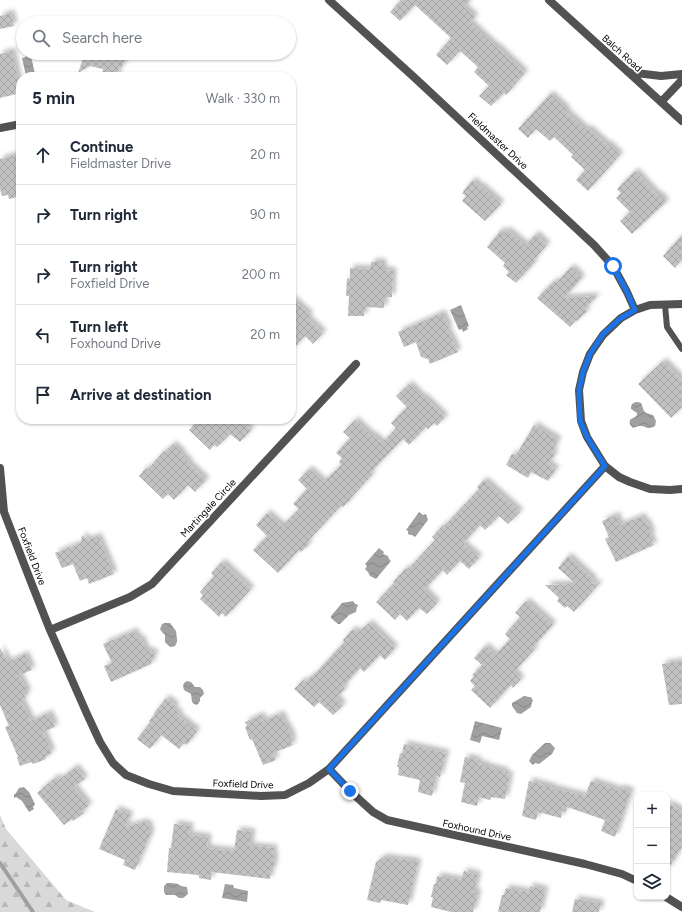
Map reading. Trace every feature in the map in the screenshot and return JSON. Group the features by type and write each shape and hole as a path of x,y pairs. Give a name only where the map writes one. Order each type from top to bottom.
{"street":[{"name":"Fieldmaster Drive","path":"330,0 594,245 613,266 635,310"},
{"name":"Balch Road","path":"549,0 682,122"},
{"path":"628,72 661,76 682,74"},
{"path":"661,102 682,80"},
{"path":"0,128 16,125"},
{"path":"682,304 650,305 635,310 621,318 603,334 590,354 583,372 579,390 580,421 587,437 605,466 619,477 650,489 682,489"},
{"name":"Martingale Circle","path":"50,630 130,597 152,584 356,364"},
{"name":"Foxfield Drive","path":"0,468 4,512 50,630 100,742 113,764 126,775 149,784 173,790 261,796 284,795 309,783 329,769 605,466"},
{"name":"Foxhound Drive","path":"329,769 373,812 386,820 585,864 622,874 634,880"},
{"path":"670,900 682,907"}],"lane":[{"path":"665,305 667,327 682,349"}],"green space":[{"path":"0,815 6,829 66,900 95,912 0,912"}],"water":[{"path":"22,60 32,60 35,72 25,72"},
{"path":"461,305 469,326 467,327 468,329 463,332 462,329 459,330 450,310"},
{"path":"636,402 641,403 645,412 653,415 656,421 655,426 647,428 638,426 633,428 631,426 630,420 637,415 637,413 631,409 631,406"},
{"path":"419,512 423,515 426,514 428,520 415,537 408,534 408,531 406,530"},
{"path":"379,548 391,561 376,579 370,576 365,569 367,566 365,564"},
{"path":"353,601 358,606 356,612 349,615 340,624 331,618 342,603"},
{"path":"170,623 176,631 177,642 175,646 171,647 165,642 165,635 160,629 162,624"},
{"path":"187,681 191,682 195,687 200,687 203,690 204,694 200,698 197,705 192,702 191,694 184,690 184,683"},
{"path":"524,696 531,697 533,701 531,707 521,714 517,713 512,706 512,703"},
{"path":"475,721 502,728 499,740 482,736 480,743 470,740"},
{"path":"545,743 550,743 555,748 552,754 539,764 535,763 533,765 529,761 532,755"},
{"path":"24,787 29,792 35,804 33,807 34,809 29,812 22,801 16,797 14,798 14,795 19,788"},
{"path":"167,883 187,887 188,894 183,898 179,898 175,895 166,895 164,892 164,886"},
{"path":"225,884 233,885 234,888 248,891 247,902 222,898"}],"building":[{"path":"401,0 470,0 464,7 475,17 470,23 525,73 506,95 504,93 491,106 479,96 489,86 474,72 478,67 460,51 447,65 436,55 451,38 415,5 400,21 390,12"},
{"path":"11,13 14,26 0,29 0,16"},
{"path":"12,51 17,72 16,94 0,98 0,54"},
{"path":"83,60 124,60 122,68 119,67 118,72 103,72 103,69 90,66 78,72"},
{"path":"550,94 566,109 566,112 586,130 588,128 620,155 588,191 576,180 585,170 571,157 573,155 554,137 550,141 536,129 528,138 518,129"},
{"path":"16,155 16,197 9,199 8,195 2,196 0,189 0,159"},
{"path":"635,171 657,195 658,194 666,202 632,234 620,221 630,212 616,198 621,193 617,189"},
{"path":"473,180 501,204 485,221 462,201 466,196 462,193 464,192 463,191"},
{"path":"501,230 504,233 507,230 525,245 536,234 547,245 533,261 535,262 516,283 506,275 509,272 503,266 505,263 487,247"},
{"path":"682,235 682,260 675,268 663,256"},
{"path":"371,262 383,262 383,270 393,271 392,297 385,297 384,308 365,307 364,316 348,316 349,296 346,296 347,278 350,279 350,268 371,269"},
{"path":"571,267 582,278 564,298 597,296 585,309 587,311 570,327 537,298 554,281 556,283"},
{"path":"296,302 310,315 307,318 323,333 313,344 305,336 296,346"},
{"path":"442,313 449,328 447,329 458,352 430,364 428,359 421,357 416,342 404,347 398,332"},
{"path":"663,361 682,380 682,407 671,418 638,384"},
{"path":"409,384 445,417 437,426 434,423 428,429 426,427 409,445 403,439 370,473 372,475 351,499 343,507 341,506 307,542 309,544 301,552 299,550 278,573 253,550 267,536 256,525 267,513 282,526 299,509 293,504 307,489 298,480 309,469 323,482 341,465 339,462 342,458 336,453 350,438 343,432 355,420 382,443 396,428 391,423 407,407 396,396"},
{"path":"194,424 244,424 251,430 240,442 230,434 217,447 214,445 210,450 189,430"},
{"path":"534,425 558,440 552,452 555,454 548,464 556,469 548,481 531,472 528,478 506,465 512,454 516,455"},
{"path":"173,444 182,453 181,454 189,462 188,463 206,480 195,492 188,485 174,500 168,494 163,499 139,476"},
{"path":"484,480 520,512 508,524 499,516 485,530 480,525 463,544 479,558 469,569 460,561 447,575 443,570 424,590 437,603 427,614 419,608 407,621 400,614 395,620 376,602 406,568 408,569 435,540 432,537 479,489 477,487"},
{"path":"616,515 620,525 642,516 645,523 647,522 652,535 650,536 654,545 616,562 605,539 609,537 602,521"},
{"path":"82,535 88,540 98,536 114,574 89,584 87,578 80,581 73,564 62,568 55,553 81,543"},
{"path":"568,556 594,580 591,584 600,583 574,612 567,606 565,608 557,601 559,598 545,585 576,584 558,568"},
{"path":"222,562 251,589 226,617 222,613 219,617 200,599 203,595 200,592 214,576 211,573"},
{"path":"526,601 553,625 533,647 535,649 514,672 521,679 513,688 511,685 490,708 471,690 475,686 470,681 474,676 472,675 482,665 474,658 485,646 495,655 510,639 505,634 520,617 515,613"},
{"path":"369,623 395,648 385,660 380,655 364,672 360,668 343,687 345,689 336,698 343,705 333,715 319,702 314,707 294,689 303,680 306,682 312,675 313,676 344,642 343,640 353,629 358,633"},
{"path":"134,631 138,639 141,638 146,650 155,653 151,664 111,682 104,666 112,663 103,644"},
{"path":"0,648 8,662 25,654 32,670 19,675 28,693 24,695 26,698 21,700 31,721 49,713 55,727 43,732 52,753 45,757 46,759 33,764 31,762 20,766 18,757 5,727 9,726 0,705"},
{"path":"682,661 682,704 669,705 662,664"},
{"path":"166,698 176,706 173,709 180,714 178,716 197,731 187,745 184,743 179,749 161,735 150,749 137,739"},
{"path":"281,714 293,739 291,740 293,745 273,753 276,760 263,765 252,739 250,740 245,727 247,726 245,722 261,715 263,721"},
{"path":"404,744 446,753 440,777 436,776 432,796 418,792 420,780 398,775 399,767 397,767 400,753 402,754"},
{"path":"465,757 478,760 477,763 505,771 504,774 510,775 505,799 491,797 490,800 479,797 477,806 461,802 465,783 460,782"},
{"path":"75,767 85,779 74,787 89,806 82,811 84,813 73,821 72,819 64,825 37,793 56,777 59,780"},
{"path":"529,781 585,796 591,781 619,790 620,788 631,791 615,837 601,831 605,820 567,807 566,812 562,811 561,818 538,812 536,820 522,816"},
{"path":"670,805 682,811 682,847 670,866"},
{"path":"116,809 130,815 125,827 144,822 148,824 151,833 135,870 123,865 125,860 99,849"},
{"path":"174,824 190,826 189,835 208,837 207,848 214,849 234,851 237,830 252,832 250,846 274,848 273,856 275,856 270,879 211,872 211,880 199,878 199,875 167,872 169,848 171,848"},
{"path":"384,857 418,862 408,905 381,900 380,903 367,900 376,862"},
{"path":"464,871 478,875 474,892 478,893 473,912 451,912 431,907 433,897 431,897 434,884 436,884 437,876 461,880"},
{"path":"530,886 545,890 540,912 498,912 502,895 504,895 506,888 529,892"},
{"path":"575,899 601,903 599,912 572,912"}],"waterway":[{"path":"0,863 33,912"}],"route":[{"path":"350,791 329,769 605,466 595,452 580,421 579,390 583,372 590,354 603,334 621,318 635,310 613,266"}]}
